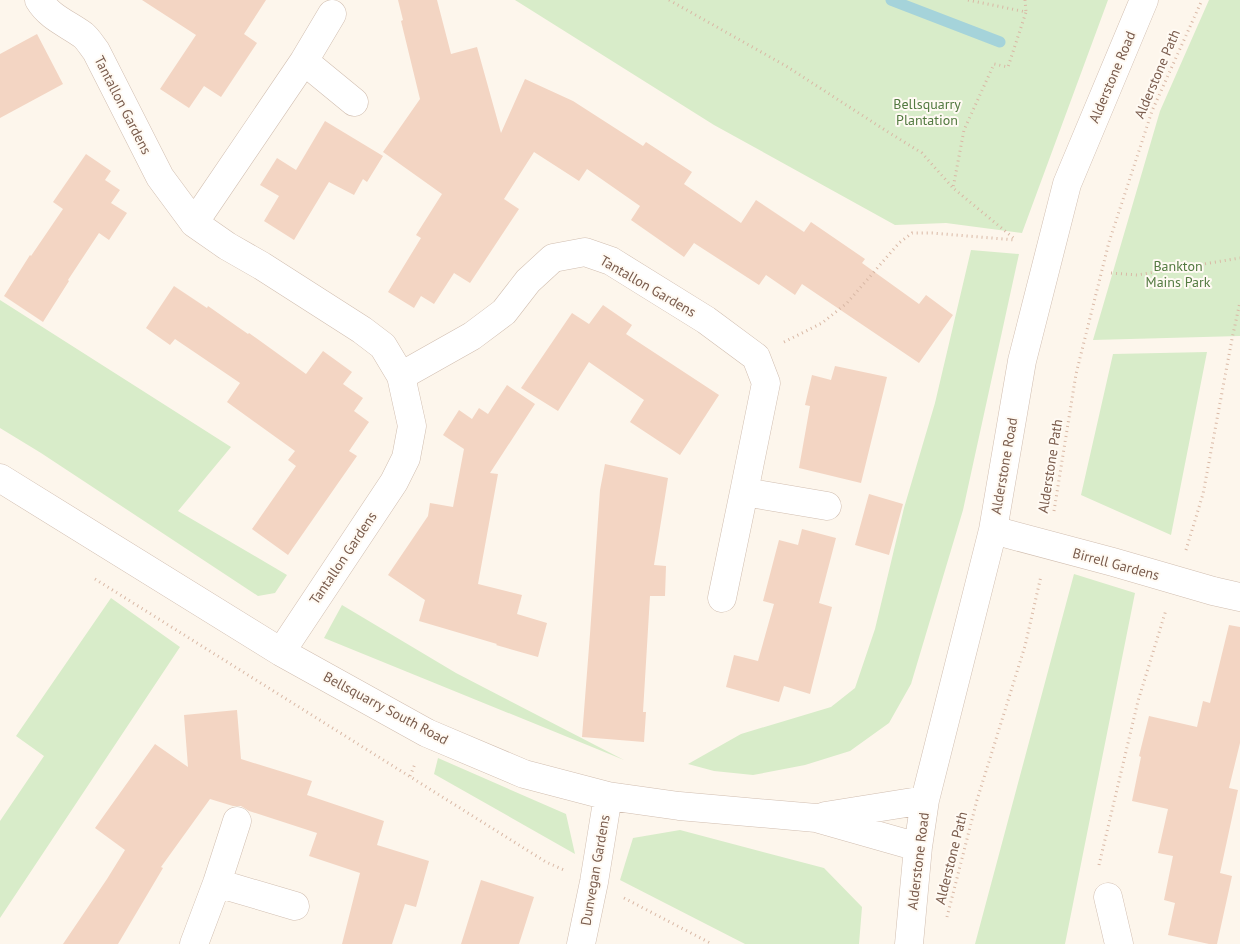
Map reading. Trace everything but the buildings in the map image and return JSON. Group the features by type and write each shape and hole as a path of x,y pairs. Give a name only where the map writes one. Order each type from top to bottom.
{"street":[{"name":"Tantallon Gardens","path":"39,0 43,7 85,37 96,51 160,177 194,223 384,346 401,376 412,426 406,458 394,482 281,652"},
{"name":"Alderstone Road","path":"909,944 918,847 925,800 993,530 1022,361 1067,184 1144,0"},
{"path":"194,223 304,61 332,14"},
{"path":"304,61 354,102"},
{"name":"Tantallon Gardens","path":"401,376 472,336 504,312 528,281 553,258 585,252 611,261 698,315 756,357"},
{"path":"722,598 766,383 756,357"},
{"name":"Bellsquarry South Road","path":"0,478 281,652 427,733 524,774 608,796 679,806 816,818 918,847"},
{"path":"744,492 827,506"},
{"name":"Birrell Gardens","path":"993,530 1240,597"},
{"name":"Dunvegan Gardens","path":"581,944 594,882 608,796"},
{"name":"Bellsquarry South Road","path":"816,818 925,800"},
{"path":"194,944 237,821"},
{"path":"217,882 295,906"},
{"path":"1108,897 1119,944"}],"path":[{"path":"669,0 786,66 922,153 953,188 1016,240 932,232 912,233 899,243 847,303 822,322 756,357"},
{"path":"968,0 1026,12"},
{"path":"953,188 964,130 994,64 1008,67 1026,12 1025,0"},
{"name":"Alderstone Path","path":"945,924 977,800 1025,646 1048,545 1076,374 1109,242 1152,111 1202,0"},
{"path":"1111,273 1137,275 1240,258"},
{"path":"1099,866 1138,701 1174,580 1185,554 1203,494 1240,302"},
{"path":"92,577 546,862 594,882 712,944"}],"green space":[{"name":"Bellsquarry Plantation","path":"515,0 1108,0 1022,233 946,223 895,225 714,125"},
{"name":"Bankton Mains Park","path":"1209,0 1240,0 1240,336 1093,340 1160,111"},
{"path":"971,250 1019,254 963,510 911,684 889,723 850,751 805,765 753,775 714,771 688,764 741,734 831,707 855,688 875,629 904,508 935,403"},
{"path":"0,300 231,447 178,511 287,575 275,593 258,596 0,428"},
{"path":"1207,352 1171,535 1081,495 1113,354"},
{"path":"1074,574 1135,593 1065,944 975,944"},
{"path":"111,598 180,647 0,918 0,821 44,756 16,736"},
{"path":"342,605 456,673 624,760 324,638"},
{"path":"438,758 566,814 575,854 434,774"},
{"path":"680,830 824,868 862,907 859,944 745,944 620,880 633,838"}],"waterway":[{"path":"891,0 1000,42"}]}
